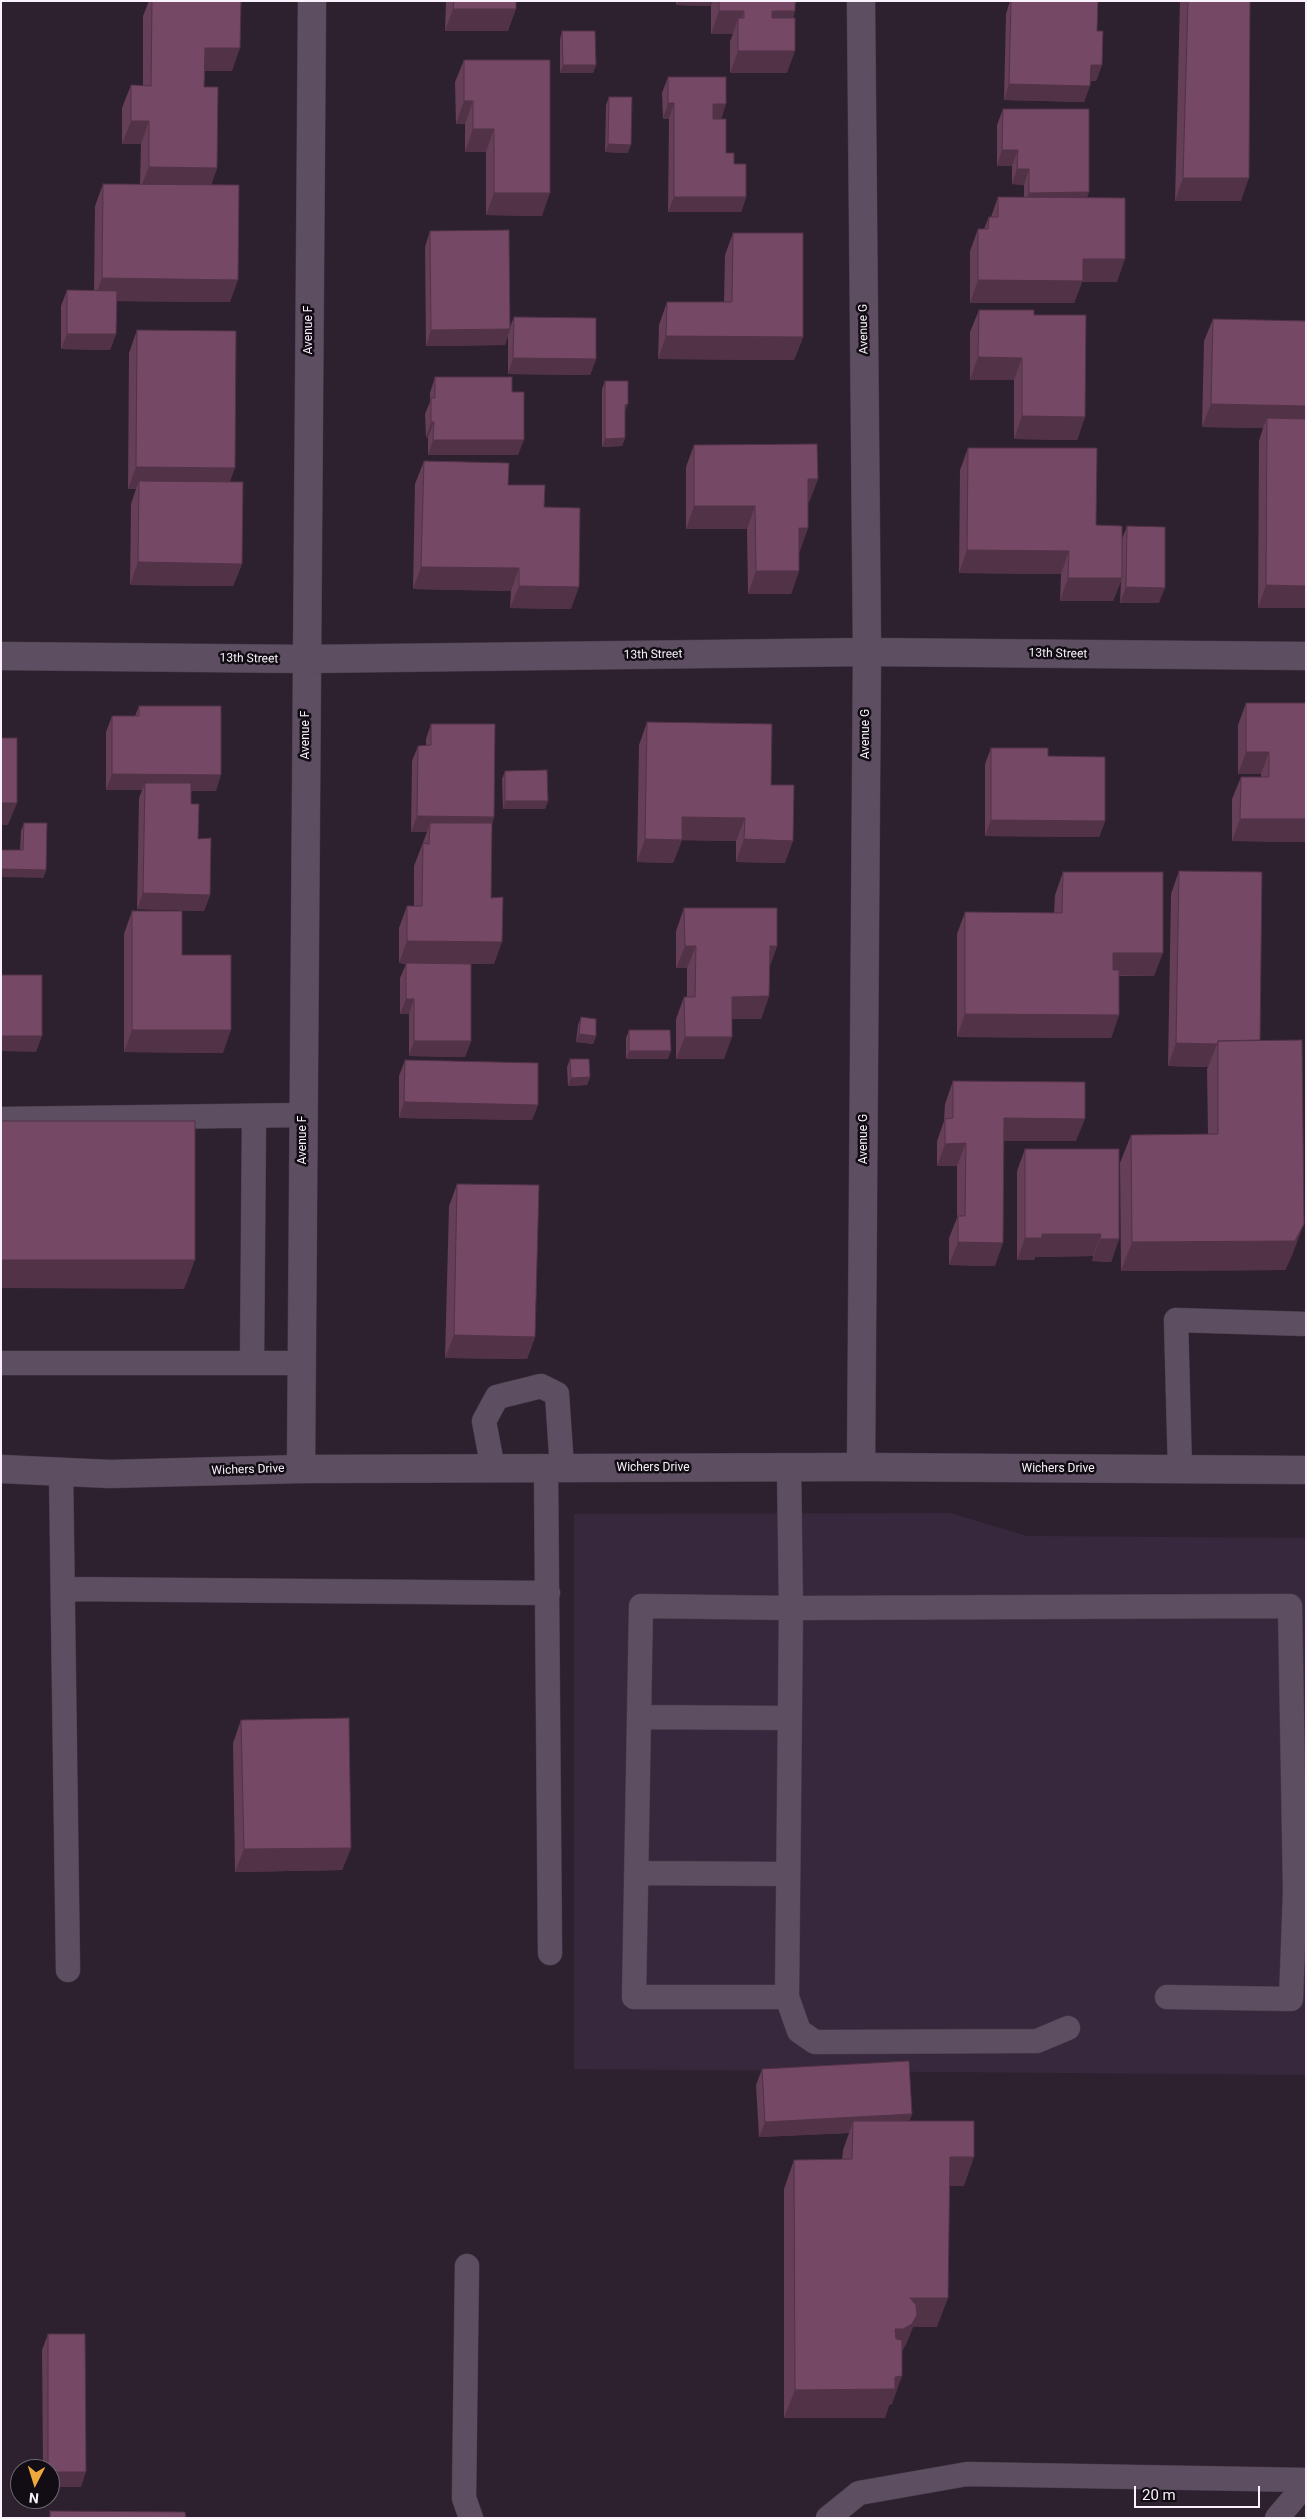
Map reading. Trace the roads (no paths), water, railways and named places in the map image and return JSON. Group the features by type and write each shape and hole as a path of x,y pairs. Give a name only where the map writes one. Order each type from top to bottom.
{"street":[{"name":"Avenue F","path":"301,1469 312,1"},
{"name":"Avenue G","path":"861,1 867,652 861,1467"},
{"name":"13th Street","path":"1,656 306,659 867,652 1306,656"},
{"name":"Wichers Drive","path":"1,1468 110,1474 301,1469 554,1468 861,1467 1306,1470"}],"lane":[{"path":"1,1119 303,1115"},
{"path":"252,1363 254,1116"},
{"path":"1180,1470 1176,1320 1306,1324"},
{"path":"1,1363 302,1363"},
{"path":"493,1469 484,1422 497,1397 541,1386 557,1394 548,1593 550,1953"},
{"path":"789,1468 791,1608 787,1997 799,2032 815,2042 1037,2041 1068,2028"},
{"path":"61,1471 68,1970"},
{"path":"63,1589 548,1593"},
{"path":"787,1997 634,1997 641,1606 791,1608 1290,1606 1300,1891 1291,1999 1167,1997"},
{"path":"639,1717 790,1718"},
{"path":"636,1873 788,1874"},
{"path":"467,2266 464,2498 471,2518"},
{"path":"828,2518 859,2493 967,2474 1306,2480"},
{"path":"1277,2518 1306,2484"}]}
